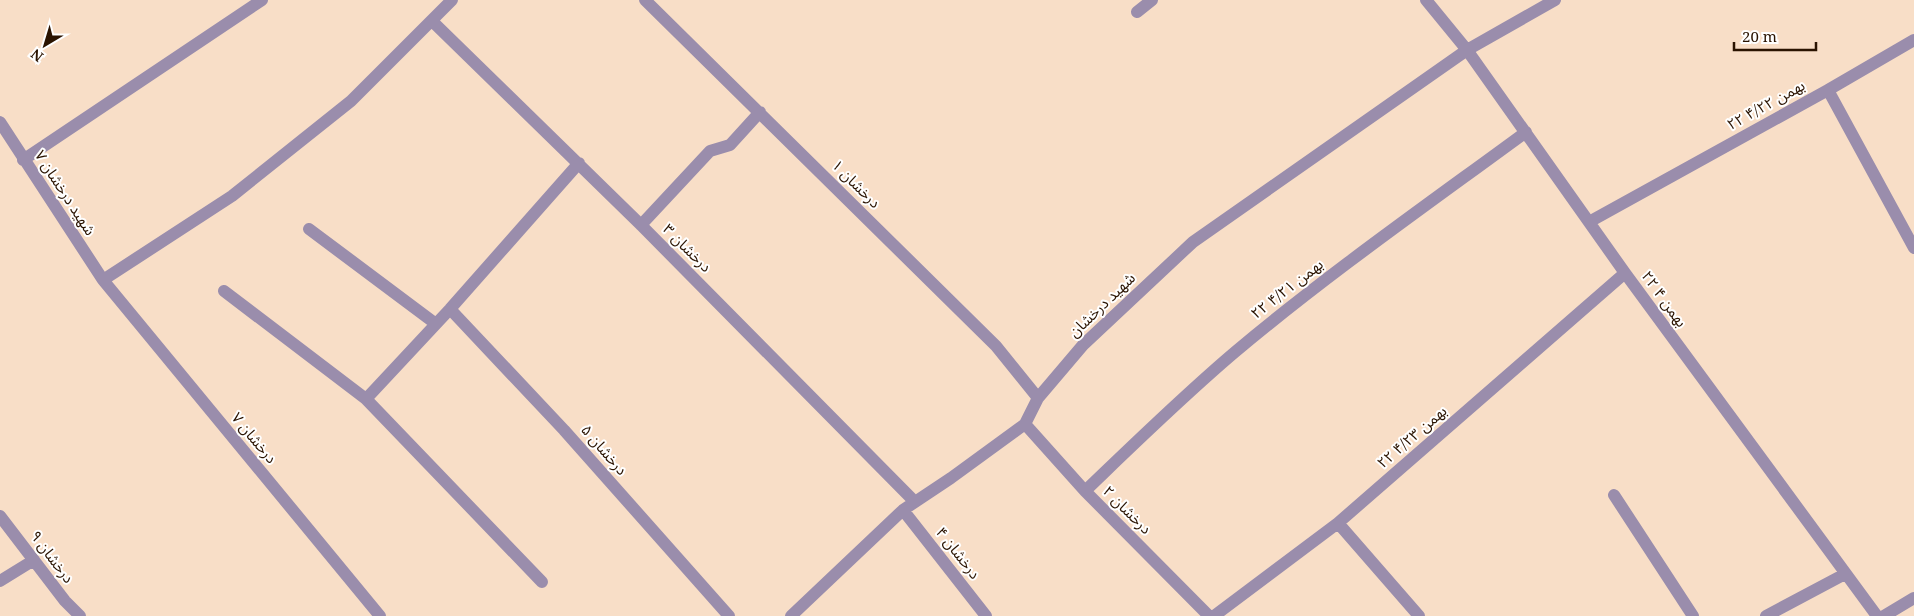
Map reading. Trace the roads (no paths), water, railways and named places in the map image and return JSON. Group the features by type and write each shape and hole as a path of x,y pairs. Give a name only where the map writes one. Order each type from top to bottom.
{"street":[{"path":"23,160 262,0"},
{"path":"103,280 232,196 352,101 452,0"},
{"name":"درخشان ۱","path":"645,0 996,346 1038,398"},
{"path":"1137,12 1152,0"},
{"name":"۲۲ بهمن ۴","path":"1426,0 1467,50 1625,273 1877,616"},
{"name":"شهید درخشان","path":"791,616 903,510 1025,424 1038,398 1083,345 1193,242 1467,50 1555,0"},
{"name":"درخشان ۳","path":"432,21 641,225 915,502"},
{"path":"1828,90 1914,40"},
{"name":"۲۲ بهمن ۴/۲۲","path":"1589,222 1828,90 1914,248"},
{"path":"641,225 710,151 730,145 760,112"},
{"name":"شهید درخشان ۷","path":"0,122 103,280"},
{"name":"۲۲ بهمن ۴/۲۱","path":"1085,491 1234,352 1316,286 1526,132"},
{"path":"366,399 450,309 578,163"},
{"path":"309,229 436,324"},
{"name":"۲۲ بهمن ۴/۲۳","path":"1214,616 1338,523 1625,273"},
{"name":"درخشان ۷","path":"103,280 380,616"},
{"path":"224,291 366,399 542,582"},
{"name":"درخشان ۵","path":"450,309 564,430 729,616"},
{"name":"درخشان ۲","path":"1025,424 1085,491 1209,616"},
{"path":"1614,495 1693,616"},
{"name":"درخشان ۴","path":"903,510 986,616"},
{"name":"درخشان ۹","path":"0,516 65,601 80,616"},
{"path":"1338,523 1419,616"},
{"path":"0,581 34,560"},
{"path":"1766,616 1845,574"},
{"path":"1884,616 1914,598"}]}
